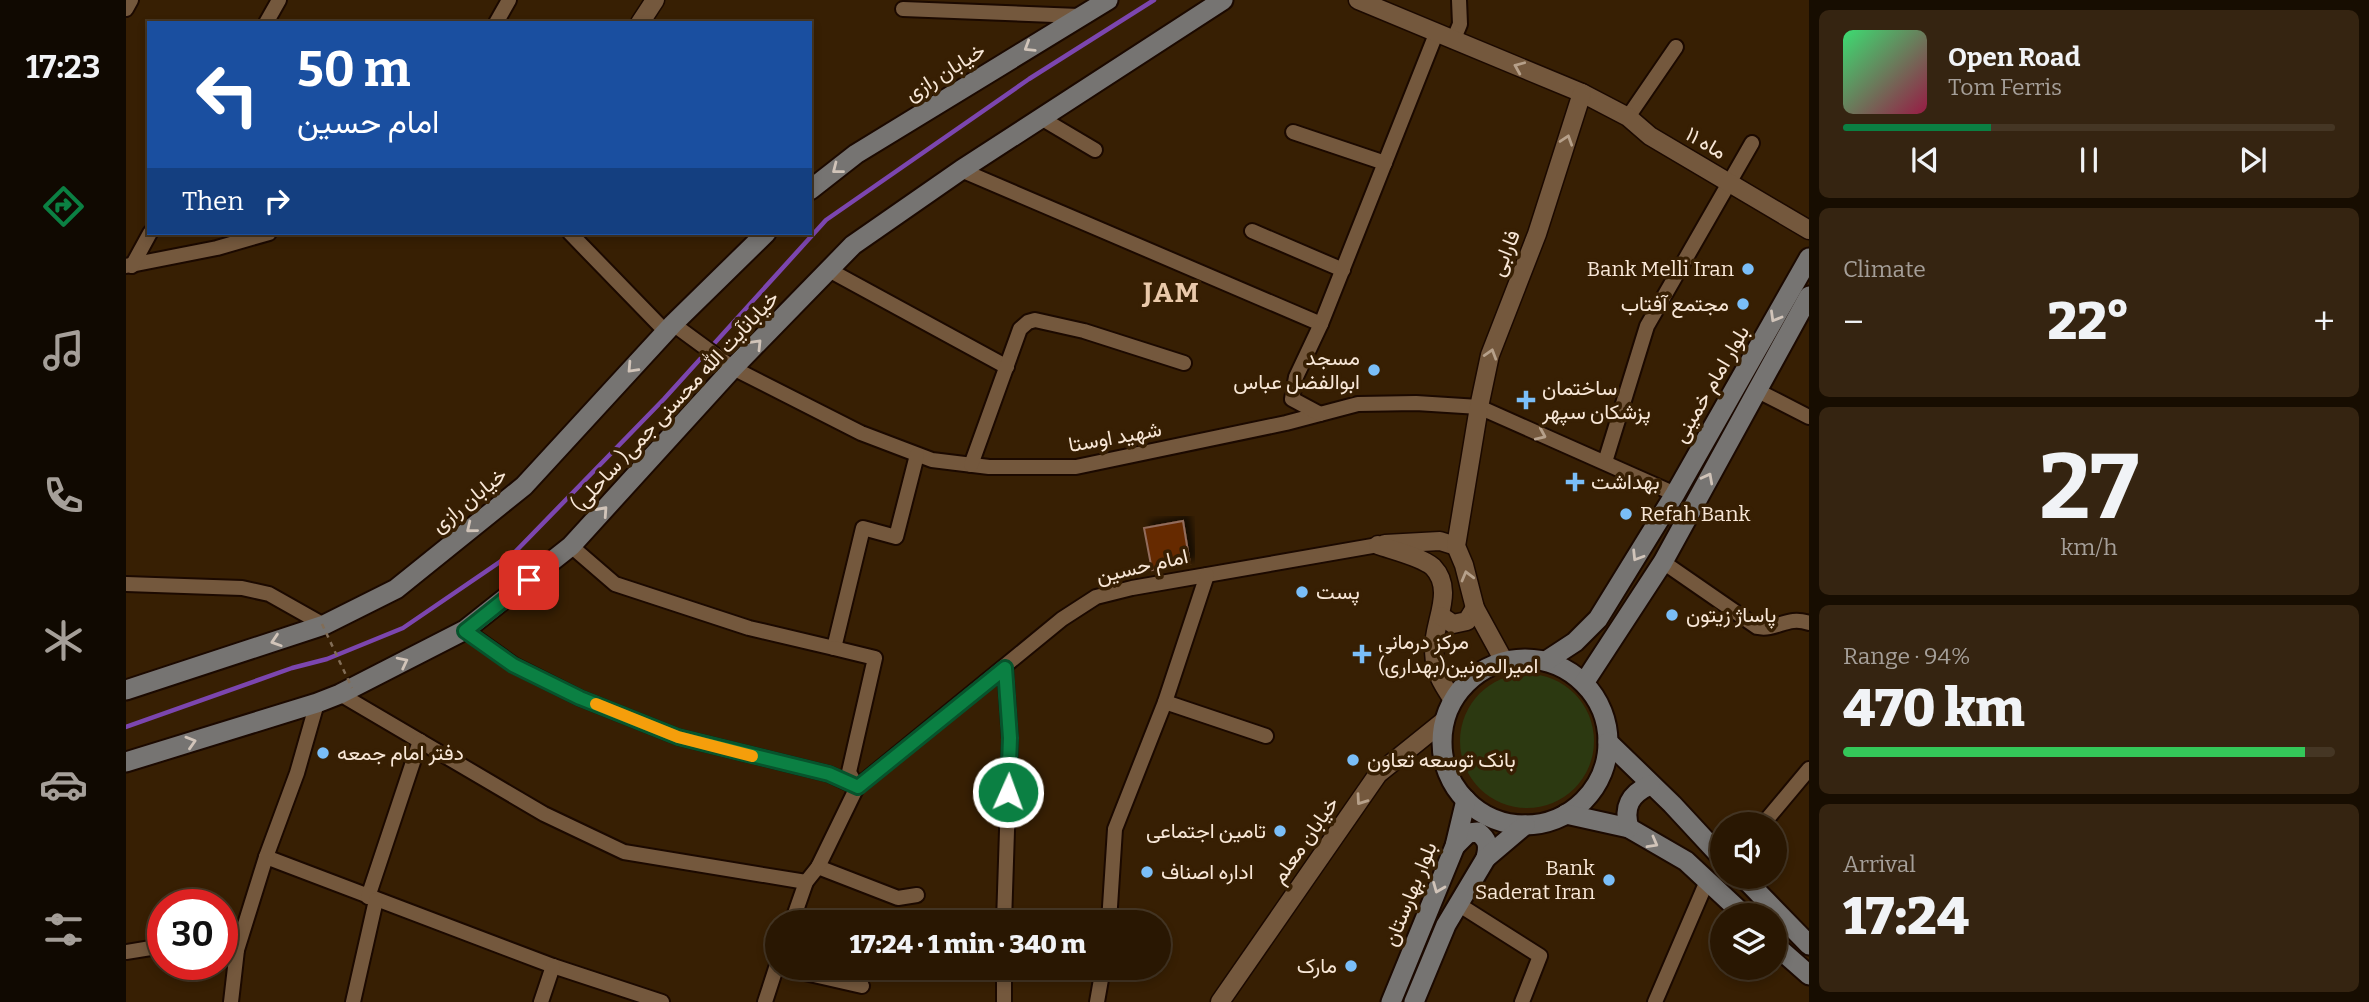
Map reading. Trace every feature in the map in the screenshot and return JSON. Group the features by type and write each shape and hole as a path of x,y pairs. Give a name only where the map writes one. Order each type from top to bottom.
{"main road":[{"name":"خیابان رازی","path":"812,188 856,154 1108,0"},
{"name":"خیابانآیت الله محسنی جمی( ساحلی)","path":"126,762 317,703 465,631 571,546 733,368 853,245 961,170 1223,0"},
{"name":"خیابان رازی","path":"126,690 323,624 397,589 524,486 670,328 764,235"},
{"name":"بلوار امام خمینی","path":"1546,661 1576,642 1598,619 1675,494 1809,258"},
{"name":"بلوار امام خمینی","path":"1584,683 1663,562 1809,296"},
{"path":"1525,658 1546,661 1566,670 1584,683 1597,700 1605,720 1608,742 1605,763 1597,783 1583,800 1566,814 1546,822 1525,825 1503,822 1466,800 1453,783 1445,763 1442,741 1445,720 1453,700 1466,682 1483,669 1504,661 1525,658"},
{"path":"1608,742 1710,845"},
{"path":"1629,828 1626,816 1628,805 1637,790 1650,785"},
{"name":"بلوار بهارستان","path":"1391,1002 1455,846 1466,800"},
{"path":"1566,814 1629,828 1686,861 1731,903"},
{"path":"1486,858 1525,825"},
{"path":"1414,1002 1446,925 1486,858 1489,846 1485,837 1478,832 1468,832 1455,846"},
{"path":"1755,889 1809,945"},
{"path":"1787,956 1809,975"}],"street":[{"path":"126,9 131,0"},
{"path":"267,21 279,0"},
{"path":"499,21 509,0"},
{"path":"641,21 655,0"},
{"path":"1358,0 1582,93"},
{"path":"1320,414 1292,399 1296,377 1321,324 1385,163 1445,37 1460,24 1459,0"},
{"path":"903,9 1079,16"},
{"path":"1628,117 1676,47"},
{"name":"ماه ۱۱","path":"1582,93 1628,117 1650,136 1809,230"},
{"name":"فارابی","path":"1504,661 1475,608 1456,546 1490,355 1537,234 1582,93"},
{"path":"1041,118 1095,150"},
{"path":"1293,132 1385,163"},
{"path":"1605,462 1647,326 1752,143"},
{"path":"961,170 1321,324"},
{"path":"1252,231 1343,270"},
{"path":"129,266 149,235"},
{"path":"129,266 218,248 263,235"},
{"name":"شهید اوستا","path":"572,235 670,328 733,368 862,433 932,460 989,467 1076,467 1358,404 1416,403 1479,407"},
{"path":"829,270 1007,367"},
{"path":"971,465 1020,329 1028,322 1035,320 1084,331 1184,363"},
{"path":"1756,390 1809,417"},
{"path":"1479,407 1675,494"},
{"path":"834,649 863,528 896,537 917,455"},
{"name":"امام حسین","path":"858,787 1062,619 1096,597 1132,587 1378,545 1440,541 1456,546"},
{"path":"1378,545 1433,567 1442,584 1441,616 1433,648 1437,676 1453,700"},
{"path":"571,546 615,584 749,628 875,658 849,772 858,787"},
{"path":"1663,562 1757,627 1764,628 1798,619 1809,623"},
{"path":"1110,910 1115,829 1165,702 1208,575"},
{"path":"126,584 242,588 269,594 323,624"},
{"path":"1441,616 1453,624 1467,621 1475,608"},
{"path":"465,631 513,665 580,698 678,737 829,774 858,787"},
{"path":"1004,910 1010,738 1005,668"},
{"path":"346,691 420,741 544,814 624,852 806,882"},
{"path":"1165,702 1266,736"},
{"path":"238,929 297,773 317,703"},
{"name":"خیابان معلم","path":"1220,1002 1378,774 1445,720"},
{"path":"353,1002 372,898 420,741"},
{"path":"1773,812 1809,769"},
{"path":"796,910 806,882 818,867 858,787"},
{"path":"266,857 553,965 662,1002"},
{"path":"818,867 898,898 917,895"},
{"path":"1655,1002 1707,881"},
{"path":"1458,904 1540,956 1522,1002"},
{"path":"126,952 147,949"},
{"path":"541,1002 553,965"},
{"path":"231,980 231,1002"},
{"path":"765,1002 772,980"},
{"path":"836,980 862,986"},
{"path":"1004,980 1004,1002"},
{"path":"1097,1002 1101,980"}],"path":[{"path":"323,624 346,691"}],"green space":[{"path":"1527,674 1553,679 1575,693 1589,715 1594,741 1589,767 1575,789 1553,803 1527,808 1501,803 1479,789 1465,767 1460,741 1465,715 1479,693 1501,679"}],"building":[{"path":"1183,521 1190,564 1152,570 1144,528"}],"waterway":[{"path":"126,727 292,668 327,659 403,628 516,551 664,399 826,220 1029,79 1154,0"}],"slow traffic":[{"path":"596,704 678,737 752,756"}],"place":[{"name":"Bank Melli Iran","path":"1748,269"},
{"name":"مجتمع آفتاب","path":"1743,304"},
{"name":"مسجد ابوالفضل عباس","path":"1374,370"},
{"name":"ساختمان پزشکان سپهر","path":"1526,400"},
{"name":"بهداشت","path":"1575,482"},
{"name":"Refah Bank","path":"1626,514"},
{"name":"پست","path":"1302,592"},
{"name":"پاساژ زیتون","path":"1672,615"},
{"name":"مرکز درمانی امیرالمونین(بهداری)","path":"1362,654"},
{"name":"دفتر امام جمعه","path":"323,753"},
{"name":"بانک توسعه تعاون","path":"1353,760"},
{"name":"تامین اجتماعی","path":"1280,831"},
{"name":"اداره اصناف","path":"1147,872"},
{"name":"Bank Saderat Iran","path":"1609,880"},
{"name":"مارک","path":"1351,966"}],"district":[{"name":"JAM","path":"1172,292"}],"route":[{"path":"529,580 465,631 513,665 580,698 678,737 829,774 858,787 1005,668 1010,738 1008,792"}]}
